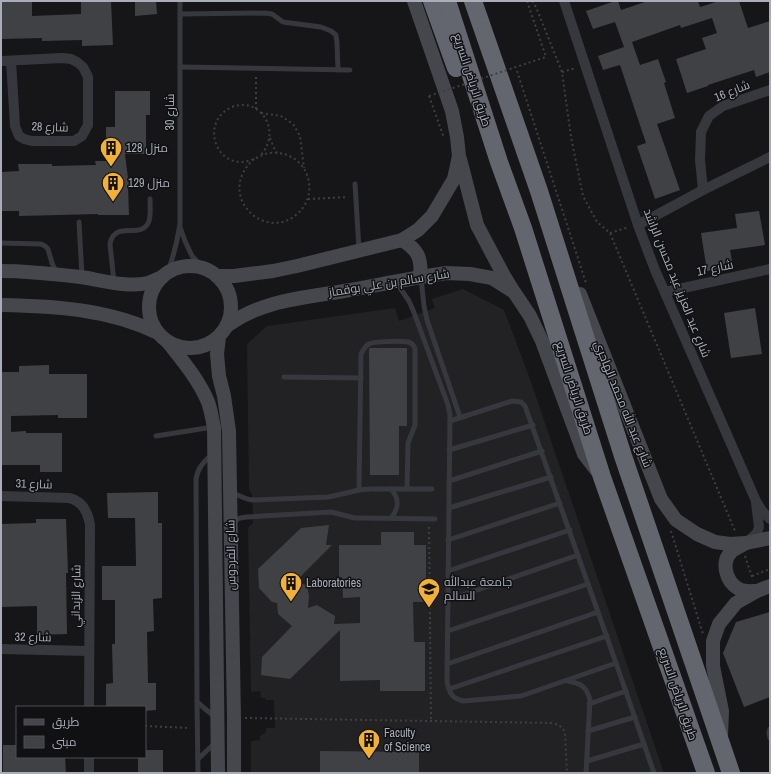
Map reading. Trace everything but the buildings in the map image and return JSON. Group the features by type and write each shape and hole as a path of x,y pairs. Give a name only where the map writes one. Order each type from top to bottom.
{"highway":[{"path":"432,1 475,121 484,141 499,162"},
{"name":"طريق الرياض السريع","path":"447,1 499,162 523,228 602,478 706,773"},
{"name":"طريق الرياض السريع","path":"473,1 540,191 623,456 731,773"}],"main road":[{"path":"414,1 452,111 459,156 477,226 514,292"},
{"path":"217,276 234,276 273,271 402,240 418,230 432,216 454,179 459,156"},
{"name":"شارع عبد الله محمد الهاجري","path":"540,191 661,499 676,520 697,534 714,542 742,544 770,538"},
{"path":"402,240 412,246 418,255 421,266 420,277"},
{"path":"1,271 82,277 114,283 133,284 147,283 178,268 191,266 204,268 217,276 223,282 228,290 232,308 228,326 219,337 207,345 194,348 185,348 176,346 163,337 133,322 120,318 91,312 43,306 1,305"},
{"name":"شارع سالم بن علي بوقماز","path":"228,326 238,318 256,309 290,299 446,273 470,274 492,278 514,292 530,316 542,341 584,454 602,478"},
{"path":"163,337 151,319 149,304 153,290 157,283 165,275"},
{"name":"شارع الفردوس","path":"163,337 188,368 197,382 208,402 214,427 218,773"},
{"name":"شارع الفردوس","path":"219,337 217,354 219,376 224,396 229,431 234,773"},
{"path":"742,544 731,552 727,560 725,569 728,577 732,584 740,590 766,590"},
{"path":"721,744 722,711 713,666 714,641 719,624 736,603 766,590"}],"street":[{"name":"شارع عبد العزيز عبد محسن الراشد","path":"564,1 638,225 655,270 756,501 762,511 770,519"},
{"name":"شارع 28","path":"62,58 71,59 83,67 88,77 88,124 82,136 74,141 32,141 19,136 15,126 6,61 62,58"},
{"name":"شارع 16","path":"702,190 700,132 709,116 723,106 770,90"},
{"path":"638,225 702,190 770,157"},
{"name":"شارع 17","path":"665,292 770,269"},
{"name":"شارع 31","path":"1,496 67,498"},
{"name":"شارع الزبداني","path":"67,498 75,500 84,506 89,520 89,706"},
{"name":"شارع عبد العزيز عبد محسن الراشد","path":"742,544 757,534 759,517 756,501"},
{"name":"شارع 32","path":"1,649 88,650"},
{"path":"89,758 89,773"}],"lane":[{"name":"شارع 30","path":"165,275 174,258 180,224 180,1"},
{"path":"180,14 265,13 272,14 283,22 321,27 336,35 338,70"},
{"path":"180,67 350,70"},
{"path":"355,184 360,250"},
{"path":"114,283 110,244 111,239 118,231 136,231 146,226 150,216 150,199"},
{"path":"79,222 82,277"},
{"name":"شارع 30","path":"180,224 184,241 192,256 204,268"},
{"path":"1,243 41,244 45,246 48,249 52,263 58,275"},
{"path":"420,277 427,320 460,417"},
{"path":"396,282 409,301 413,310 448,405 450,421 447,682 451,693 457,700 463,701 521,696 616,663"},
{"path":"359,490 361,354 364,348 373,342 408,342 412,343 414,346 415,425 408,443 407,489"},
{"path":"284,377 361,378"},
{"path":"450,421 512,401 521,402 525,406 607,636 653,773"},
{"path":"449,450 533,425"},
{"path":"156,436 214,427"},
{"path":"449,481 542,451"},
{"path":"198,773 196,479 197,471 202,463 215,452"},
{"path":"449,508 551,477"},
{"path":"230,490 238,496 252,500 329,497 370,489 432,489"},
{"path":"390,489 395,494 397,500 397,507 391,518"},
{"path":"448,540 560,503"},
{"path":"231,523 240,518 247,517 331,512 355,518 432,519"},
{"path":"448,571 570,530"},
{"path":"448,600 578,556"},
{"path":"448,631 588,584"},
{"path":"447,664 598,612"},
{"path":"449,689 607,636"},
{"path":"567,680 578,683 584,687 590,700 586,773"},
{"path":"589,704 626,691"},
{"path":"197,702 218,720"},
{"path":"588,731 635,717"},
{"path":"770,729 770,738"},
{"path":"198,759 218,740"},
{"path":"587,760 644,744"}],"path":[{"path":"444,139 429,96 546,57 527,1"},
{"path":"532,1 536,7 562,72 571,137 583,196 597,222 610,233 742,544 752,576 766,590"},
{"path":"562,72 585,65"},
{"path":"256,68 256,109"},
{"path":"254,159 244,170 239,184 239,191 244,205 253,216 260,220 267,222 281,222 288,220 295,216 305,206 308,199 310,191 308,176 304,169 295,159 284,154 272,153 241,162 234,161 222,154 215,143 214,130 219,117 224,112 236,106 250,107 256,109 266,119 269,125 270,138 265,151 260,156"},
{"path":"261,113 281,116 292,124 297,130 300,136 304,169"},
{"path":"270,138 277,153"},
{"path":"308,199 356,197"},
{"path":"610,233 638,225"},
{"path":"431,721 432,519"},
{"path":"670,529 703,635"},
{"path":"752,576 770,569"},
{"path":"234,718 556,724 562,727 565,733 567,773"}],"shaded area":[{"name":"جامعة عبدالله السالم","path":"463,289 504,310 530,379 664,773 251,773 251,741 260,740 260,736 266,732 266,728 275,728 274,700 266,700 265,698 261,698 260,691 251,692 248,528 253,523 253,516 252,494 249,490 247,344 267,326 395,308 399,321 435,308 432,299"}],"place":[{"name":"منزل 128","path":"111,168"},
{"name":"منزل 129","path":"113,202"},
{"name":"Laboratories","path":"291,602"},
{"name":"جامعة عبدالله السالم","path":"429,608"},
{"name":"Faculty of Science","path":"369,760"}]}
